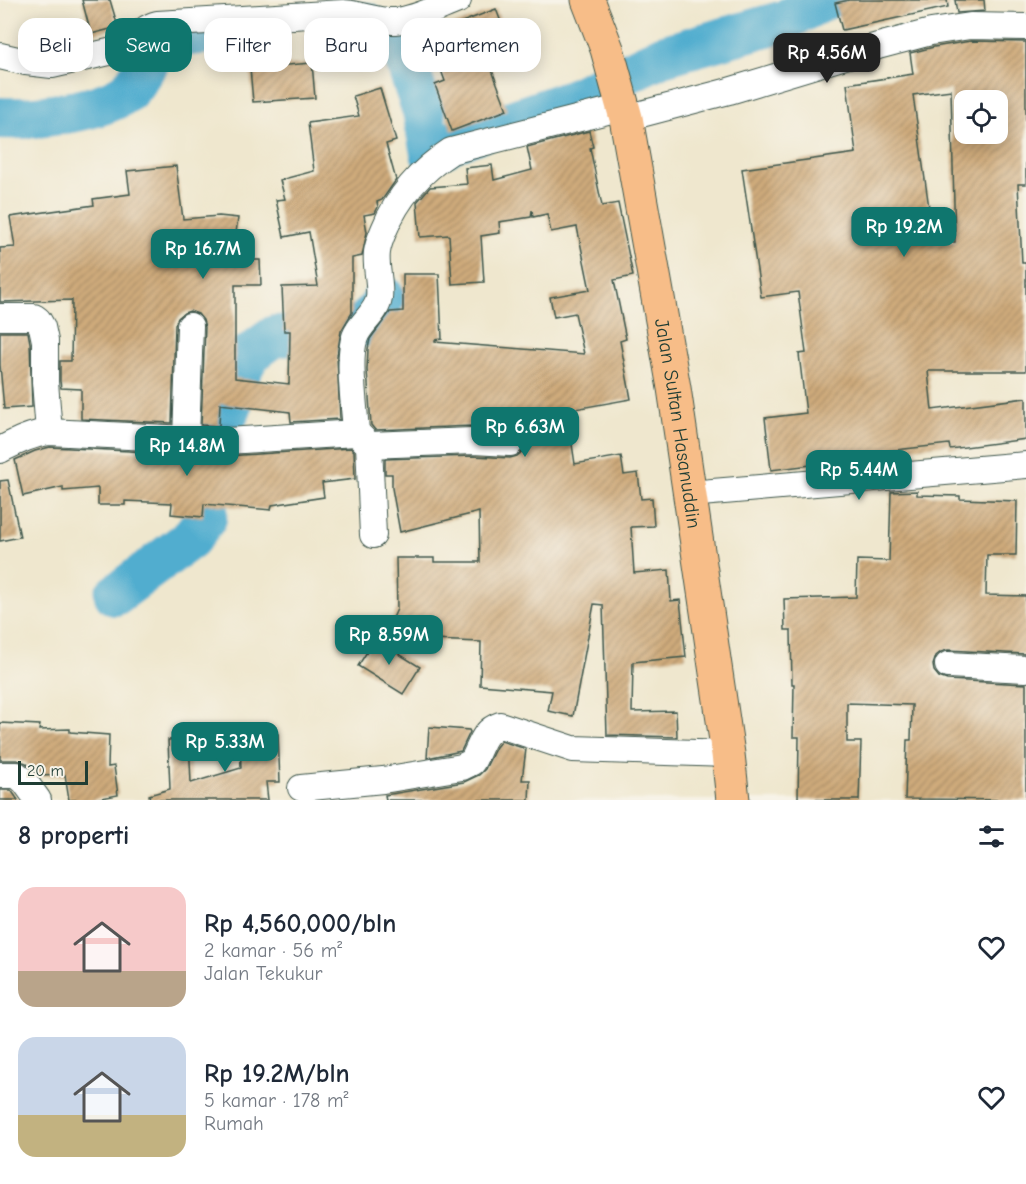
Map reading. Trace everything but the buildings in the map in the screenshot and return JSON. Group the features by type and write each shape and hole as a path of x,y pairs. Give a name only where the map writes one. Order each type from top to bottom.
{"highway":[{"name":"Jalan Sultan Hasanuddin","path":"588,0 607,49 623,106 674,388 733,800"}],"street":[{"path":"0,56 52,65 122,49 130,45 146,28 157,24 343,13 361,14 394,21 458,0"},
{"path":"373,535 352,351 355,336 378,302 377,251 380,240 389,219 409,187 431,164 451,151 623,106 729,91 931,32 970,26 1026,27"},
{"path":"0,316 34,317 42,327 45,341 45,382 49,432"},
{"path":"190,326 208,440"},
{"path":"0,450 16,441 49,432 208,440 363,439 510,443"},
{"path":"689,494 1026,465"},
{"path":"948,665 1026,669"},
{"path":"301,788 383,780 462,766 472,762 484,735 500,725 573,749 728,754"},
{"path":"0,775 17,775 38,800"}],"waterway":[{"path":"442,148 457,140 574,99 662,56 784,21 824,0"},
{"path":"0,118 48,116 104,104 129,90 165,42 204,34"},
{"path":"389,36 399,42 423,111 431,153"},
{"path":"115,595 190,539 206,518 213,447 231,407 240,372 250,354 275,336 332,333 363,326 380,306 384,297"}]}
